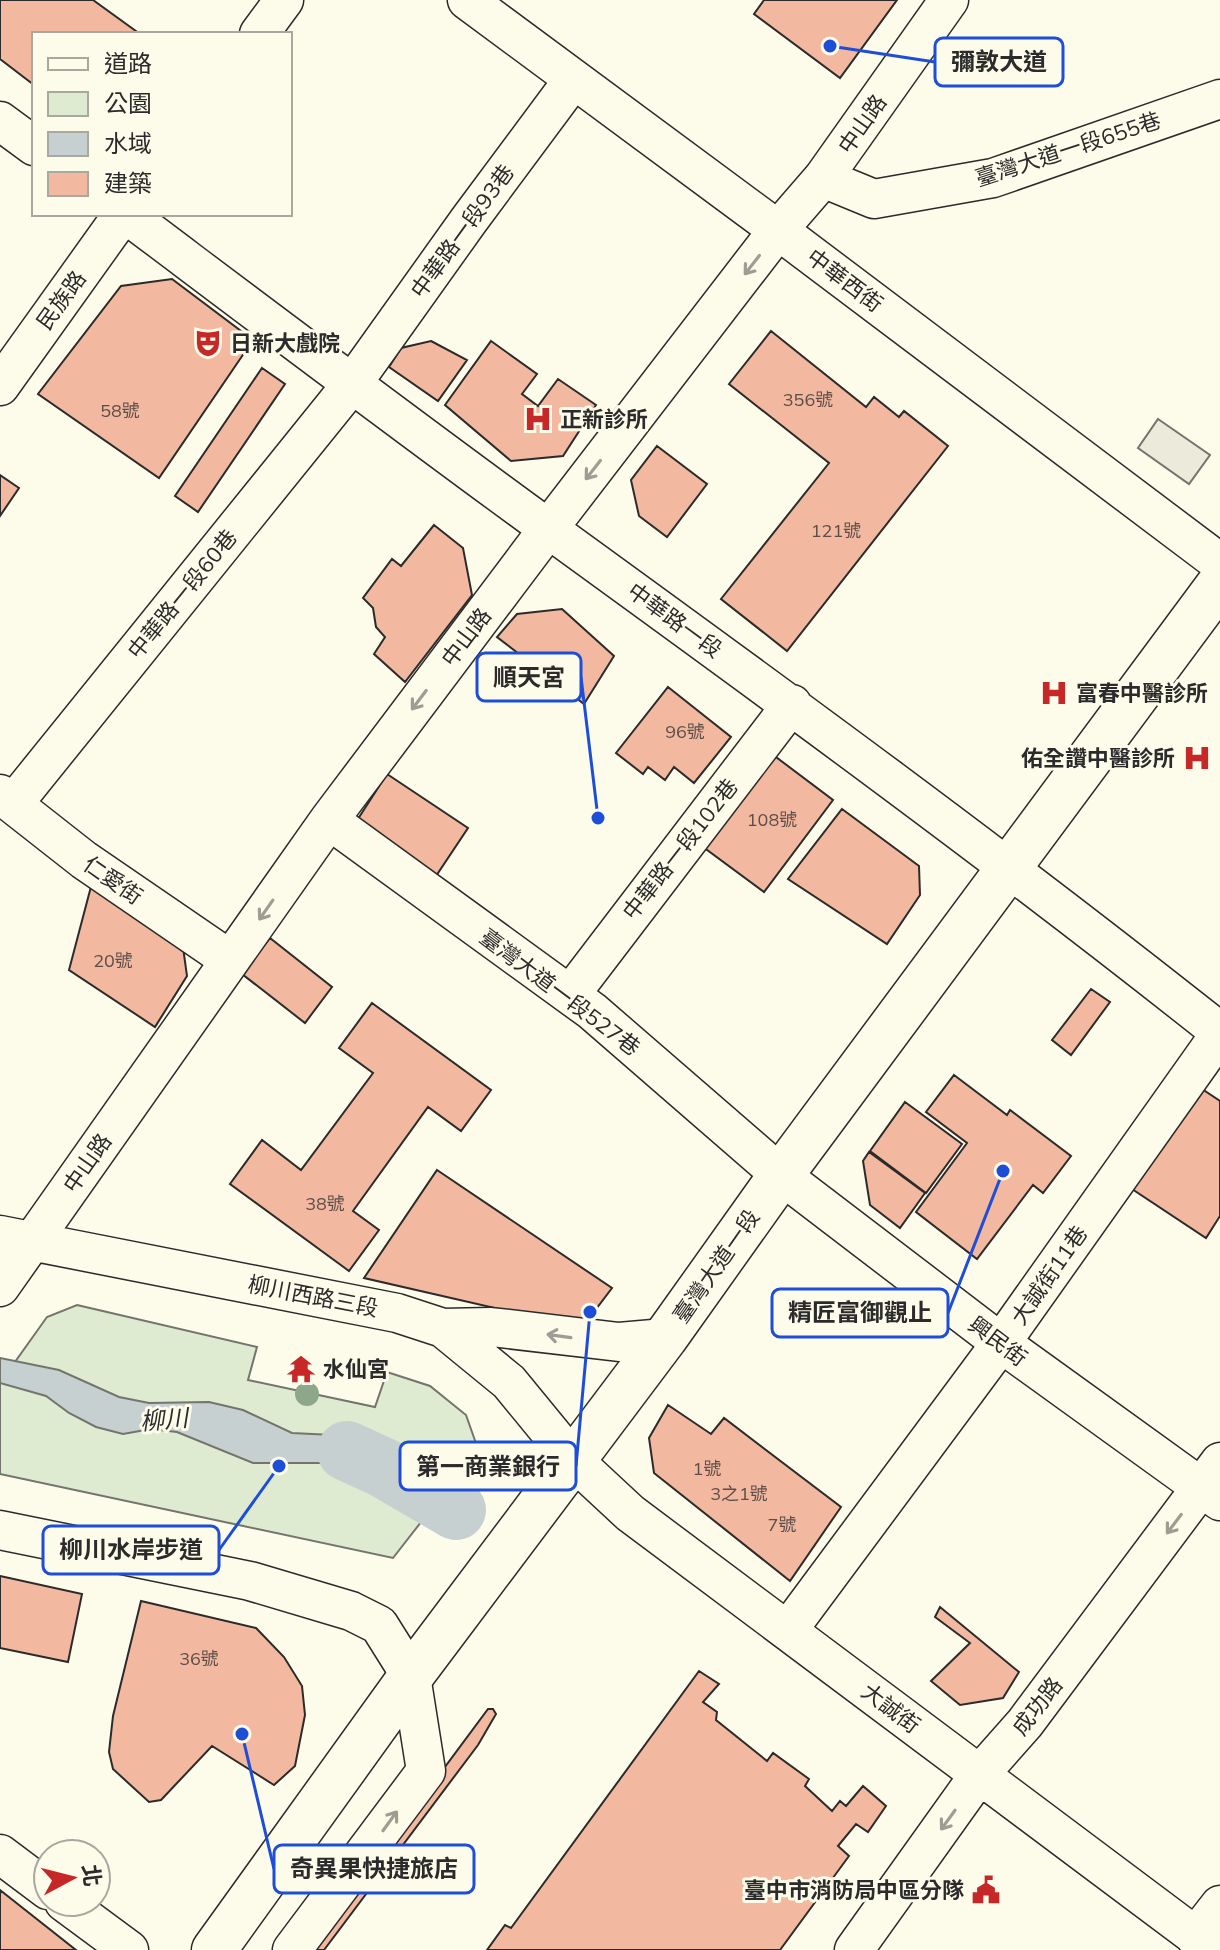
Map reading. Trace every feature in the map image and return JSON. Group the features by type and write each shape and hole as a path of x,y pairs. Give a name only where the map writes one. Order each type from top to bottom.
{"main road":[{"name":"臺灣大道一段","path":"214,1950 411,1676 665,1338 781,1175 1220,583"}],"street":[{"path":"260,32 284,0"},
{"name":"中華西街","path":"467,0 1220,563"},
{"name":"中山路","path":"0,1287 16,1238 230,960 329,820 548,529 778,230 823,178 949,0"},
{"name":"中華路一段93巷","path":"352,384 573,80"},
{"name":"臺灣大道一段655巷","path":"823,178 874,199 993,178 1220,99"},
{"path":"0,121 32,145"},
{"name":"民族路","path":"0,386 123,216"},
{"name":"中華路一段","path":"127,216 1009,866 1220,1033"},
{"name":"中華路一段60巷","path":"6,799 352,384"},
{"name":"中華路一段102巷","path":"570,995 792,704"},
{"name":"仁愛街","path":"6,799 84,860 230,960"},
{"name":"臺灣大道一段527巷","path":"329,820 592,1011 781,1175"},
{"name":"大誠街11巷","path":"788,1630 1001,1343 1220,1033"},
{"name":"興民街","path":"781,1175 1001,1343 1214,1483"},
{"name":"柳川西路三段","path":"16,1238 397,1313 443,1328 509,1382 573,1460"},
{"path":"443,1328 491,1327 619,1342 665,1338"},
{"name":"大誠街","path":"573,1460 630,1513 1204,1944"},
{"name":"成功路","path":"854,1950 979,1775 1025,1723 1214,1483"},
{"path":"0,1530 250,1581 351,1611 379,1625 411,1676 426,1771 292,1950"},
{"path":"0,1854 32,1878"},
{"path":"1204,1944 1220,1905"},
{"path":"86,1918 129,1950"}],"green space":[{"path":"77,1305 257,1347 248,1380 375,1407 387,1372 430,1386 466,1415 478,1449 393,1558 0,1474 0,1383 47,1317"}],"shaded area":[{"path":"1158,419 1210,455 1189,484 1138,448"}],"water":[{"name":"柳川","path":"0,1358 59,1370 119,1397 149,1403 209,1402 243,1410 292,1433 353,1436 385,1444 419,1454 433,1467 412,1502 333,1463 253,1463 177,1432 151,1429 123,1434 96,1427 46,1396 0,1383"}],"building":[{"path":"0,0 93,0 137,32 32,32 32,83 0,59"},
{"path":"764,0 897,0 840,78 754,14"},
{"path":"172,279 253,340 159,478 38,394 121,286"},
{"path":"771,331 866,407 874,397 899,417 904,411 948,446 787,651 721,599 829,463 729,384"},
{"path":"431,341 467,360 438,401 389,367 401,348"},
{"path":"491,341 537,374 522,394 538,406 558,379 596,405 563,456 511,461 445,405"},
{"path":"262,368 285,384 198,512 175,496"},
{"path":"657,446 707,484 667,537 639,516 631,480"},
{"path":"0,475 19,488 0,516"},
{"path":"434,525 463,548 472,595 405,682 374,654 385,637 376,627 373,608 363,598 392,559 401,566"},
{"path":"562,609 614,656 584,704 497,637 517,614"},
{"path":"668,687 731,737 694,783 674,767 665,780 648,767 643,774 616,753"},
{"path":"764,748 833,800 764,892 695,841"},
{"path":"387,774 468,828 436,876 356,822"},
{"path":"842,809 919,866 920,895 887,944 788,879"},
{"path":"93,879 183,947 187,976 155,1027 69,970"},
{"path":"270,938 332,987 305,1023 242,974"},
{"path":"1091,989 1110,1002 1071,1055 1052,1040"},
{"path":"372,1003 491,1090 461,1131 428,1107 353,1211 379,1230 349,1271 230,1184 262,1140 301,1170 373,1073 339,1048"},
{"path":"954,1075 1007,1115 1010,1110 1071,1156 1043,1193 1033,1185 977,1259 916,1212 967,1143 926,1112"},
{"path":"1199,1087 1220,1101 1220,1216 1206,1238 1132,1189"},
{"path":"905,1102 962,1144 926,1193 870,1151"},
{"path":"869,1152 925,1193 900,1228 870,1205 863,1161"},
{"path":"437,1170 612,1288 590,1317 556,1322 364,1278"},
{"path":"668,1405 711,1434 724,1418 841,1507 790,1581 654,1473 649,1438"},
{"path":"0,1576 82,1594 68,1662 0,1648"},
{"path":"141,1601 256,1628 284,1657 302,1686 305,1715 295,1766 274,1785 212,1746 161,1800 149,1802 113,1769 109,1752 113,1716"},
{"path":"940,1607 1019,1672 1003,1698 960,1705 931,1681 970,1643 935,1617"},
{"path":"699,1671 719,1684 703,1702 717,1712 716,1720 767,1761 773,1753 809,1779 805,1786 832,1811 840,1801 846,1806 863,1786 886,1806 868,1832 856,1824 838,1846 849,1856 780,1950 487,1950 505,1925 511,1928"},
{"path":"488,1709 493,1709 496,1714 478,1745 324,1950 309,1950"},
{"path":"0,1890 76,1950 0,1950"}],"waterway":[{"name":"柳川","path":"347,1451 384,1468 456,1510"}],"place":[{"name":"彌敦大道","path":"830,46"},
{"name":"日新大戲院","path":"208,343"},
{"name":"正新診所","path":"538,419"},
{"name":"富春中醫診所","path":"1054,693"},
{"name":"佑全讚中醫診所","path":"1197,758"},
{"name":"順天宮","path":"598,818"},
{"name":"精匠富御觀止","path":"1003,1171"},
{"name":"第一商業銀行","path":"590,1312"},
{"name":"水仙宮","path":"301,1369"},
{"name":"柳川水岸步道","path":"279,1466"},
{"name":"奇異果快捷旅店","path":"242,1734"},
{"name":"臺中市消防局中區分隊","path":"986,1890"}]}
